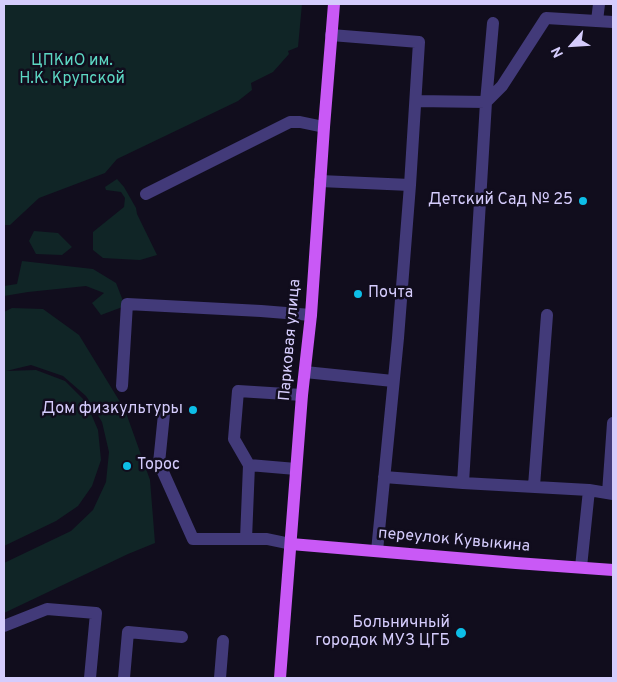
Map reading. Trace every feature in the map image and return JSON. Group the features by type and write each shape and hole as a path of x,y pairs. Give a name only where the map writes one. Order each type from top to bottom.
{"main road":[{"name":"Парковая улица","path":"280,678 302,395 311,315 334,4"},
{"name":"переулок Кувыкина","path":"291,544 613,570"}],"street":[{"path":"597,21 599,4"},
{"path":"416,102 486,102 502,86 546,18 613,22"},
{"path":"463,483 486,102 493,23"},
{"path":"331,35 419,42 398,338 377,551"},
{"path":"146,194 290,122 324,127"},
{"path":"320,181 410,185"},
{"path":"122,386 127,304 311,315"},
{"path":"534,486 547,315"},
{"path":"305,372 393,381"},
{"path":"246,539 249,465 234,439 238,391 302,395"},
{"path":"164,414 159,464 193,538 267,539 291,544"},
{"path":"384,477 589,490 611,494 613,423"},
{"path":"249,465 296,469"},
{"path":"581,567 589,490"},
{"path":"4,626 47,609 96,613 90,678"},
{"path":"124,678 128,632 182,637"},
{"path":"220,678 223,641"}],"green space":[{"name":"ЦПКиО им. Н.К. Крупской","path":"4,4 302,4 298,47 288,51 289,54 273,72 251,83 252,90 238,101 117,159 105,173 39,198 10,225 4,225"},
{"path":"117,179 136,208 137,214 157,255 140,260 103,258 93,250 93,232 124,207 125,198 121,192 106,190 105,187"},
{"path":"34,231 58,233 72,247 62,255 36,254 29,241"},
{"path":"22,261 93,269 116,283 125,306 101,315 92,303 104,293 86,286 4,296 4,286 17,284"},
{"path":"12,308 43,309 79,335 125,410 150,480 155,543 4,613 4,563 71,531 93,510 106,482 109,452 102,422 86,396 63,376 31,365 6,371 36,370 65,381 86,402 98,430 101,460 92,486 78,506 56,521 4,546 4,312"}],"place":[{"name":"Детский Сад № 25","path":"583,201"},
{"name":"Почта","path":"358,294"},
{"name":"Дом физкультуры","path":"193,410"},
{"name":"Торос","path":"127,466"},
{"name":"Больничный городок МУЗ ЦГБ","path":"461,633"}]}
